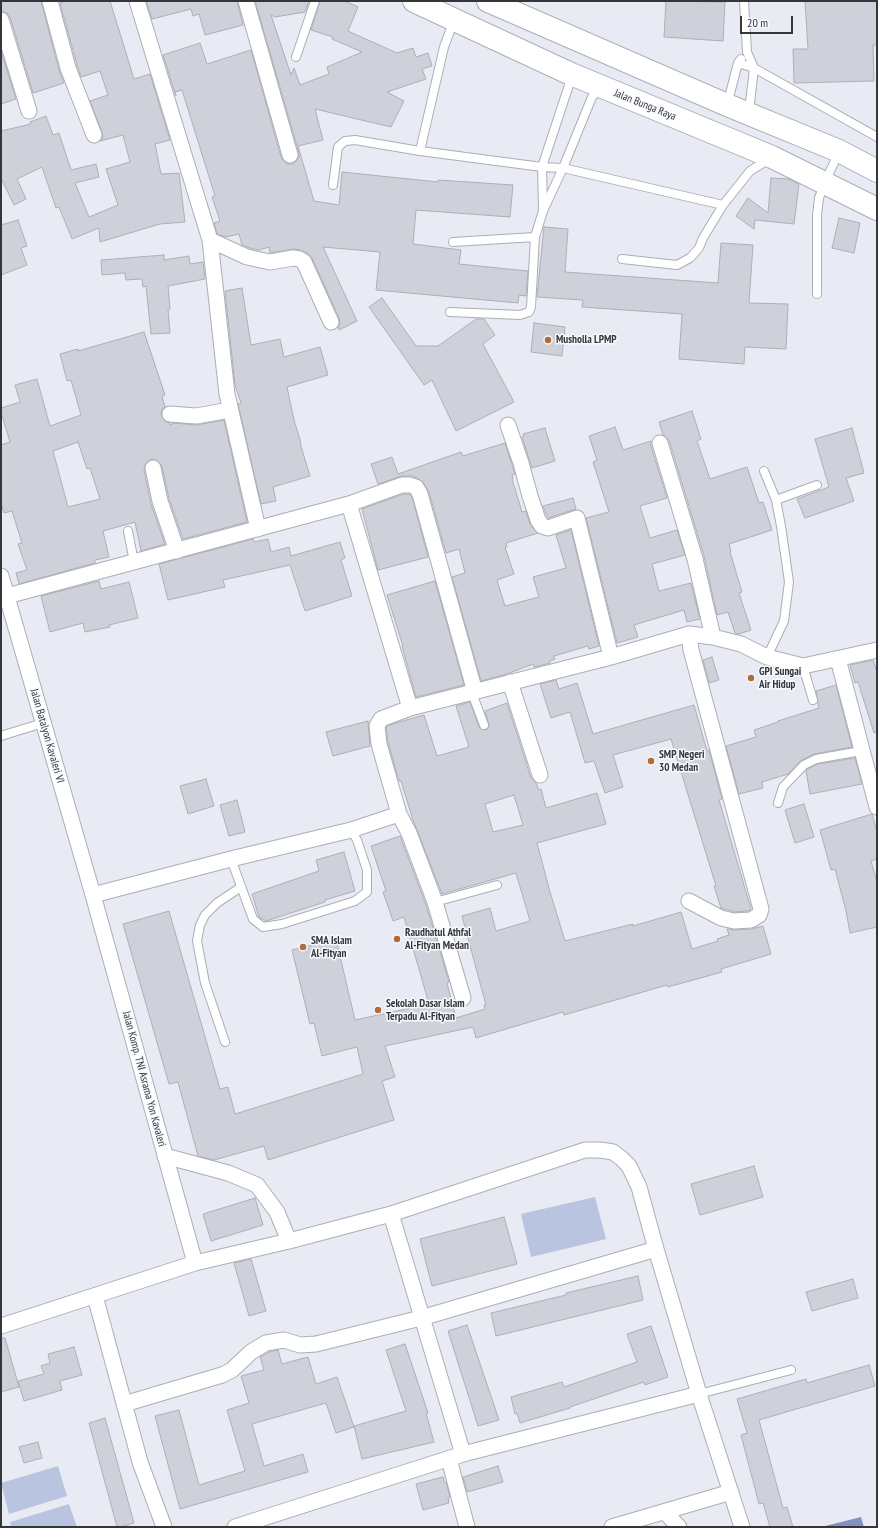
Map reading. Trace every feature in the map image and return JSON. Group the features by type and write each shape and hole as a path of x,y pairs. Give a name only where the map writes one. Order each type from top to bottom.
{"main road":[{"name":"Jalan Bunga Raya","path":"414,1 602,88 772,157 877,209"},
{"path":"488,1 727,105 839,151 877,171"}],"street":[{"path":"50,1 68,68 94,135"},
{"path":"137,1 210,240 230,410 258,529"},
{"path":"246,1 290,155"},
{"path":"1,20 29,111"},
{"path":"210,240 246,257 270,262 293,258 304,262 331,322"},
{"path":"170,414 196,416 230,410"},
{"path":"508,425 536,514 542,526 548,528 577,518 611,657"},
{"path":"660,443 695,559 713,637"},
{"path":"153,468 160,501 177,551"},
{"path":"7,596 349,504 402,486 410,485 416,487 420,494 474,692"},
{"path":"349,504 410,708"},
{"name":"Jalan Batalyon Kavaleri VI","path":"1,576 94,896"},
{"path":"689,634 691,650 761,909 759,915 751,920 734,921 721,918 689,901"},
{"path":"463,998 435,902 409,833 399,814 379,744 377,726 380,719 410,708 611,657 689,634 713,637 741,644 767,656 803,666 877,650"},
{"path":"838,659 861,751 877,807"},
{"path":"510,682 540,775"},
{"path":"94,896 231,859 351,830 399,814"},
{"name":"Jalan Komp. TNI Asrama Yon Kavaleri","path":"94,896 195,1263"},
{"path":"1,1326 195,1263 289,1241 391,1214 585,1150 613,1152 621,1158 633,1172 639,1187 699,1394 742,1527"},
{"path":"165,1156 228,1173 257,1185 277,1212 289,1241"},
{"path":"391,1214 463,1454"},
{"path":"124,1404 222,1375 232,1370 241,1360 266,1343 284,1340 300,1345 316,1344 422,1318 656,1249"},
{"path":"95,1296 140,1462 164,1527"},
{"path":"235,1527 463,1454 699,1394"},
{"path":"449,1459 467,1527"},
{"path":"612,1527 731,1492"},
{"path":"666,1512 679,1527"}],"lane":[{"path":"296,57 315,1"},
{"path":"744,1 747,52 754,68 749,113"},
{"path":"420,151 444,47 454,20"},
{"path":"727,105 738,62 747,52"},
{"path":"738,62 754,68 877,137"},
{"path":"543,211 542,168 569,85 571,74"},
{"path":"450,312 520,315 529,312 531,307 535,238 543,211 563,168 592,97 602,88"},
{"path":"333,184 338,147 345,141 355,140 420,151 542,168 563,168 723,204"},
{"path":"817,294 817,215 819,198 839,151"},
{"path":"622,259 677,265 690,258 699,248 703,238 723,204 750,171 772,157"},
{"path":"453,242 535,238"},
{"path":"764,471 776,500 789,582 784,621 767,656"},
{"path":"776,500 817,485"},
{"path":"128,531 134,562"},
{"path":"803,666 813,700"},
{"path":"474,692 484,725"},
{"path":"1,736 43,723"},
{"path":"778,803 783,787 804,765 816,759 861,751"},
{"path":"231,859 253,919 263,927 282,924 355,901 367,892 367,870 357,840 351,830"},
{"path":"435,902 497,885"},
{"path":"225,1042 205,984 197,941 200,925 205,914 217,903 241,887"},
{"path":"699,1394 790,1370"}],"shaded area":[{"path":"595,1197 606,1239 531,1257 521,1214"},
{"path":"58,1466 67,1496 9,1514 1,1483"},
{"path":"69,1504 77,1527 11,1527 10,1522"},
{"path":"861,1517 864,1527 821,1527"}],"building":[{"path":"1,1 41,1 59,70 64,83 33,93 10,17 7,13 1,11"},
{"path":"66,1 110,1 134,79 150,74 170,140 155,144 161,174 179,173 185,222 160,224 100,242 99,228 72,239 59,207 56,208 42,167 17,179 26,199 14,205 1,178 1,131 31,124 30,122 46,116 53,135 59,133 71,170 96,164 99,177 75,183 89,217 118,205 106,169 130,162 123,135 100,141 103,137 102,132 90,101 108,95 100,71 81,77 60,3"},
{"path":"146,1 237,1 243,25 205,35 199,14 193,16 191,9 152,19"},
{"path":"255,1 309,1 305,12 275,17 271,15 291,75 294,68 300,85 329,74 327,67 362,52 332,39 333,37 311,30 320,1 345,1 358,7 348,31 397,53 413,48 416,57 428,53 432,66 422,69 426,79 387,92 404,101 391,127 315,109 323,140 298,146 314,201 339,205 342,172 438,182 438,180 513,185 510,217 416,210 413,244 461,250 459,264 528,271 526,296 519,295 518,303 376,290 380,252 323,247 357,321 339,330 339,318 309,254 301,250 294,249 270,253 269,247 259,250 242,245 239,234 226,237 217,234 214,223 220,221 212,197 215,196 182,90 175,92 176,96 163,55 200,43 207,64 251,50 281,157 287,164 293,164 299,158 299,153"},
{"path":"666,1 725,2 723,41 664,37"},
{"path":"805,1 877,1 877,45 873,45 874,81 794,83 793,49 808,49"},
{"path":"1,51 16,99 1,104"},
{"path":"771,178 789,179 799,184 794,224 755,220 754,229 736,216 748,198 768,213"},
{"path":"839,218 860,223 854,253 832,248"},
{"path":"18,220 27,246 21,248 27,265 1,275 1,225"},
{"path":"544,227 568,229 565,272 718,283 721,243 753,245 749,303 788,304 786,349 745,347 744,364 679,359 682,314 582,307 583,300 537,297"},
{"path":"164,255 164,260 189,256 190,264 203,262 205,279 168,286 170,333 151,334 146,286 143,287 142,279 126,280 125,273 102,275 101,260"},
{"path":"242,288 251,345 280,339 284,357 320,347 328,375 287,387 294,420 310,476 273,487 276,501 261,504 238,404 241,403 235,385 225,291"},
{"path":"382,298 416,346 438,346 476,319 484,319 495,335 483,344 514,402 456,431 432,380 424,385 369,307"},
{"name":"Musholla LPMP","path":"534,323 565,327 562,356 531,352"},
{"path":"144,332 165,395 162,396 165,407 162,409 161,414 165,421 170,423 170,425 174,423 196,425 224,420 247,522 183,539 169,499 162,466 156,460 151,459 145,465 144,470 151,504 165,544 141,551 135,522 103,531 109,557 95,560 95,563 19,584 16,573 27,570 18,544 22,543 12,511 4,513 1,503 1,445 10,442 1,408 20,402 15,385 37,379 50,426 81,415 71,380 67,381 60,354 78,349 78,351","holes":["78,442 87,469 90,468 100,499 68,507 53,451"]},
{"path":"692,411 701,439 697,441 710,479 747,467 759,503 763,502 772,530 729,544 742,592 739,593 751,630 739,634 735,633 728,612 717,615 704,556 669,440 663,435 659,422"},
{"path":"615,427 623,450 651,441 651,446 667,498 640,506 650,538 677,530 685,555 652,564 659,591 691,583 700,619 687,622 684,610 634,625 638,637 617,643 586,518 609,512 593,462 597,460 589,436"},
{"path":"545,428 555,461 532,468 522,437 524,436 523,434"},
{"path":"852,428 864,473 846,478 854,501 805,518 797,499 829,487 815,439"},
{"path":"505,443 515,474 512,475 512,479 522,512 526,511 530,525 538,533 506,543 507,547 505,547 514,574 497,580 505,606 539,597 533,577 566,568 556,535 571,530 599,646 589,649 588,646 554,656 555,659 550,661 550,663 534,667 533,664 507,674 481,681 452,577 465,573 459,549 446,553 429,492 423,482 413,476 402,476 378,484 371,464 392,457 398,474 461,452 463,456"},
{"path":"404,494 410,494 412,497 428,557 378,570 362,509"},
{"path":"573,498 576,509 548,518 543,506"},
{"path":"253,539 254,542 268,539 271,552 289,547 291,556 340,542 345,558 341,560 352,596 305,611 290,565 223,580 225,587 168,600 159,564"},
{"path":"99,581 101,589 129,582 138,618 109,625 110,627 85,632 83,623 50,632 41,596"},
{"path":"435,581 464,685 416,697 403,646 387,595"},
{"path":"712,657 719,680 709,683 703,660"},
{"path":"873,660 877,672 877,732 874,733 858,682 855,683 850,665"},
{"path":"556,680 559,689 577,683 593,734 694,705 707,751 709,750 722,799 719,800 751,909 748,911 735,912 721,908 714,886 716,886 671,739 613,755 623,787 605,793 594,761 585,763 570,712 551,718 540,684"},
{"path":"836,685 852,747 814,754 800,761 788,774 762,782 763,788 739,794 726,746 756,737 754,730 819,708 816,691"},
{"path":"470,702 479,727 483,730 488,729 489,726 485,711 507,703 531,778 536,783 539,790 541,789 546,808 597,793 606,824 537,843 565,941 633,924 633,926 681,912 692,949 718,941 717,939 729,935 727,929 752,929 763,926 771,954 721,969 722,972 668,987 667,985 564,1015 563,1012 476,1038 473,1027 385,1046 395,1077 382,1081 394,1120 268,1160 264,1146 214,1160 198,1156 178,1082 169,1084 123,924 169,911 220,1089 228,1087 235,1114 363,1074 357,1047 322,1056 314,1023 310,1024 292,950 336,939 355,1020 429,1004 404,917 393,921 383,892 386,891 371,846 400,836 426,905 449,982 447,983 456,1018 485,1009 484,1005 486,1005 462,916 490,908 496,931 530,921 516,873 442,894 413,820 401,781 399,781 388,742 386,728 387,726 424,715 437,756 469,747 456,706","holes":["514,795 523,825 493,832 485,804"]},
{"path":"368,721 370,746 333,756 326,732"},
{"path":"855,758 862,784 810,794 806,771 807,769 818,764"},
{"path":"206,779 214,806 188,814 180,786"},
{"path":"237,800 245,832 229,836 220,805"},
{"path":"804,804 814,837 795,843 785,810"},
{"path":"872,814 877,832 877,859 871,861 877,882 877,927 850,933 835,869 831,870 820,830"},
{"path":"344,852 355,891 266,921 259,917 252,894 319,871 316,860"},
{"path":"754,1166 763,1197 700,1215 691,1184"},
{"path":"255,1198 263,1225 211,1241 203,1214"},
{"path":"504,1217 517,1264 432,1286 420,1239"},
{"path":"251,1259 266,1311 249,1316 234,1263"},
{"path":"638,1276 643,1300 496,1336 491,1313"},
{"path":"853,1279 858,1298 812,1311 806,1292"},
{"path":"467,1325 499,1420 478,1426 448,1331"},
{"path":"651,1326 668,1377 645,1385 644,1382 570,1408 520,1423 517,1413 515,1414 511,1397 562,1382 564,1387 637,1362 627,1334"},
{"path":"1,1338 5,1338 19,1387 1,1392"},
{"path":"405,1344 428,1413 426,1413 434,1442 362,1459 354,1426 406,1411 386,1350"},
{"path":"74,1347 82,1375 60,1381 62,1390 24,1401 18,1381 44,1374 41,1366 50,1363 48,1354"},
{"path":"278,1350 282,1364 308,1357 316,1384 337,1377 354,1427 336,1433 326,1403 252,1424 264,1466 303,1454 308,1472 180,1509 155,1416 179,1410 199,1485 245,1471 227,1410 249,1403 241,1376 264,1370 260,1357 269,1352"},
{"path":"869,1365 875,1386 759,1420 783,1508 787,1507 793,1527 770,1527 763,1503 759,1504 741,1435 747,1433 737,1399 806,1379 807,1383"},
{"path":"105,1418 134,1523 120,1527 117,1527 89,1423"},
{"path":"38,1442 42,1458 24,1463 19,1447"},
{"path":"498,1466 503,1482 467,1492 463,1477"},
{"path":"443,1477 450,1497 448,1498 449,1503 423,1510 416,1484"}],"place":[{"name":"Musholla LPMP","path":"548,340"},
{"name":"GPI Sungai Air Hidup","path":"751,678"},
{"name":"SMP Negeri 30 Medan","path":"651,761"},
{"name":"Raudhatul Athfal Al-Fityan Medan","path":"397,939"},
{"name":"SMA Islam Al-Fityan","path":"303,947"},
{"name":"Sekolah Dasar Islam Terpadu Al-Fityan","path":"378,1010"}]}
